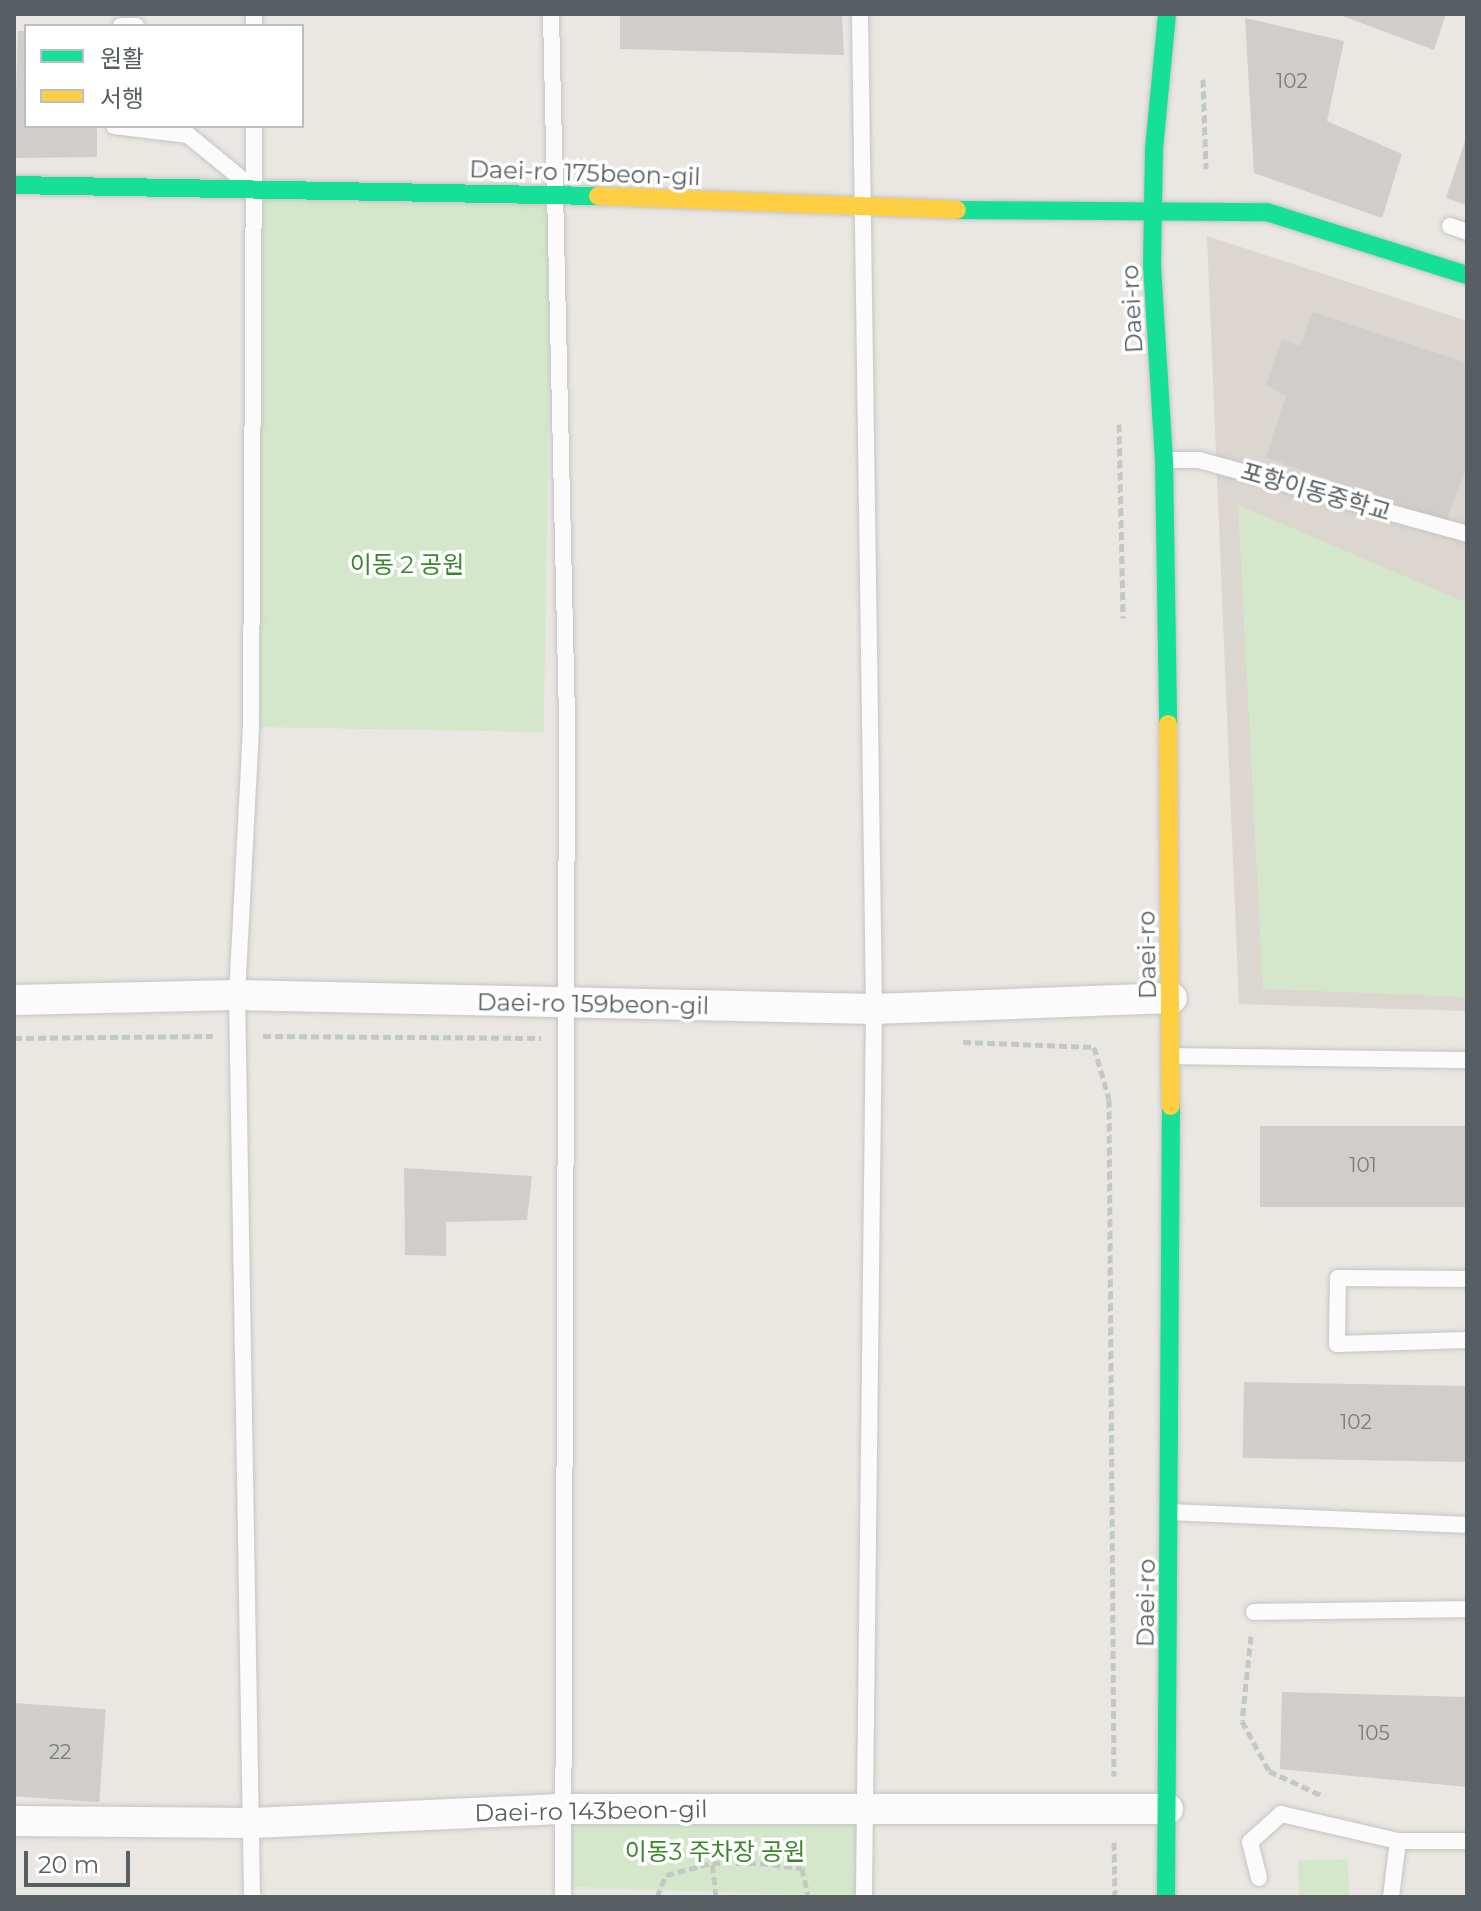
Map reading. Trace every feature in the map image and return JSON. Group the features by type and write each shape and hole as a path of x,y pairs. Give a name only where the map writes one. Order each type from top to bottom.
{"street":[{"name":"Daei-ro","path":"1166,1897 1171,1512 1169,1056 1172,998 1164,460 1154,208 1167,14"},
{"name":"Daei-ro 175beon-gil","path":"14,185 553,194 866,209 1154,208 1267,212 1467,275"},
{"name":"Daei-ro 159beon-gil","path":"14,1000 237,995 874,1009 1172,998"},
{"name":"Daei-ro 143beon-gil","path":"14,1821 253,1823 565,1809 1168,1809"}],"lane":[{"path":"551,14 567,717 563,1897"},
{"path":"860,14 866,209 874,1009 864,1897"},
{"path":"151,128 188,130 254,189"},
{"path":"252,1897 237,995 251,727 254,128"},
{"path":"1450,226 1467,232"},
{"name":"포항이동중학교","path":"1164,460 1199,460 1467,534"},
{"path":"1169,1056 1467,1060"},
{"path":"1467,1279 1338,1278 1337,1344 1467,1340"},
{"path":"1171,1512 1268,1519 1467,1525"},
{"path":"1254,1612 1467,1609"},
{"path":"1259,1878 1250,1842 1281,1814 1398,1841 1467,1841"},
{"path":"1391,1897 1398,1841"}],"path":[{"path":"1203,66 1206,170"},
{"path":"14,1038 564,1038"},
{"path":"948,1041 1094,1047 1109,1099 1115,1897"},
{"path":"1254,1612 1242,1721 1269,1771 1327,1799"},
{"path":"710,1846 716,1897"},
{"path":"657,1897 666,1875 712,1863 802,1868 808,1897"}],"shaded area":[{"path":"1207,236 1467,321 1467,1011 1239,1004"}],"green space":[{"name":"이동 2 공원","path":"254,189 553,194 544,732 245,727"},
{"path":"1238,505 1467,603 1467,997 1263,989"},
{"name":"이동3 주차장 공원","path":"565,1797 867,1808 864,1897 562,1886"},
{"path":"1348,1859 1349,1897 1299,1897 1298,1861"}],"building":[{"path":"620,14 842,14 844,55 620,49"},
{"path":"1337,14 1446,14 1434,50"},
{"path":"1245,18 1344,41 1327,121 1402,154 1382,218 1254,173"},
{"path":"18,31 24,31 24,128 97,128 97,157 14,158"},
{"path":"1467,138 1467,205 1446,198"},
{"path":"1313,312 1467,363 1467,466 1446,522 1266,457 1286,396 1266,385 1282,339 1300,346"},
{"path":"1260,1126 1467,1126 1467,1207 1260,1207"},
{"path":"404,1168 532,1176 527,1220 446,1222 446,1256 405,1255"},
{"path":"1244,1382 1467,1386 1466,1462 1243,1458"},
{"path":"1282,1692 1467,1697 1467,1787 1280,1769"},
{"path":"14,1703 106,1709 99,1802 14,1796"}],"traffic: fast":[{"path":"1167,14 1154,150 1152,265 1164,460 1168,724"},
{"path":"14,185 598,196"},
{"path":"957,210 1267,212 1467,275"},
{"path":"1166,1897 1171,1106"}],"traffic: slow":[{"path":"598,196 957,210"},
{"path":"1168,724 1171,1106"}]}
